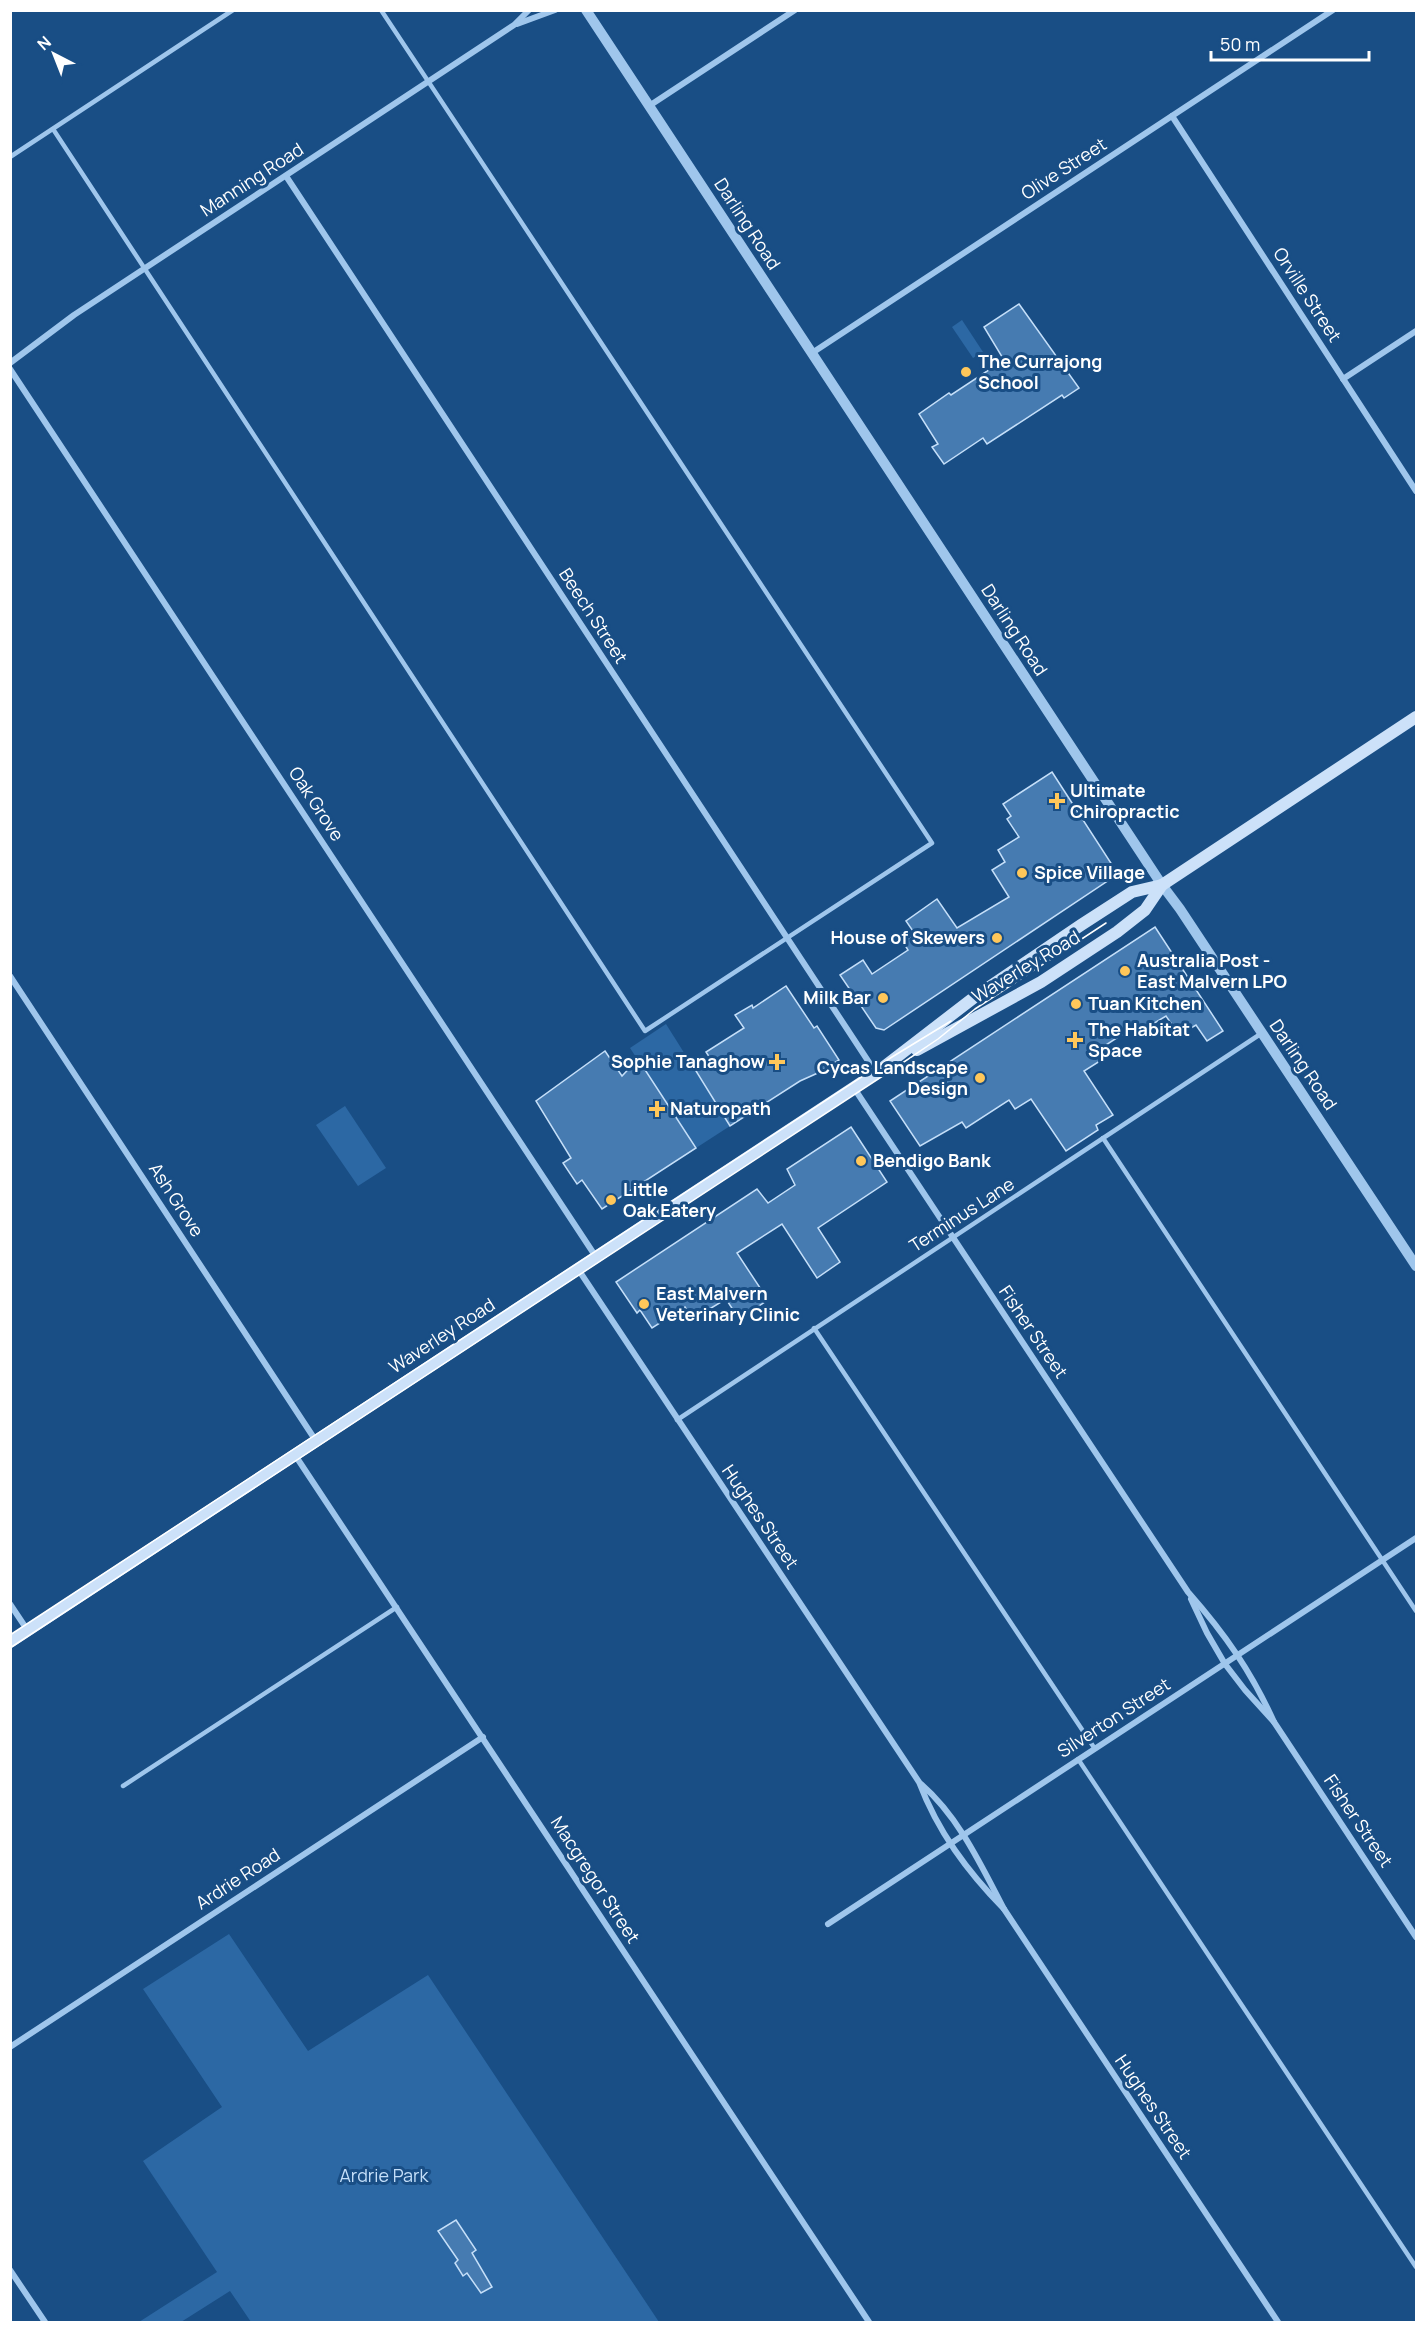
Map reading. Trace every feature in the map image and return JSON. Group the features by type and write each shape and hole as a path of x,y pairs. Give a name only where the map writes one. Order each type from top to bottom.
{"main road":[{"name":"Waverley Road","path":"10,1642 854,1088 894,1061 976,996 1081,925 1132,892 1162,885 1416,717"},
{"name":"Waverley Road","path":"894,1061 1041,982 1117,932 1145,910 1162,885"}],"street":[{"name":"Manning Road","path":"514,26 529,10"},
{"name":"Manning Road","path":"10,363 74,315 514,26 555,10"},
{"name":"Darling Road","path":"586,10 1162,885 1416,1266"},
{"path":"649,106 795,10"},
{"name":"Olive Street","path":"812,353 1333,10"},
{"name":"Orville Street","path":"1172,116 1416,491"},
{"name":"Beech Street","path":"286,176 876,1073"},
{"path":"1343,379 1416,331"},
{"name":"Oak Grove","path":"10,369 596,1257"},
{"name":"Ash Grove","path":"10,976 316,1441"},
{"name":"Fisher Street","path":"854,1088 1188,1592 1239,1654 1258,1685 1274,1722"},
{"name":"Hughes Street","path":"578,1269 919,1782 929,1808 950,1844 975,1879 1004,1909"},
{"name":"Macgregor Street","path":"295,1455 869,2322"},
{"name":"Silverton Street","path":"828,1924 1416,1538"},
{"name":"Fisher Street","path":"1188,1592 1207,1633 1225,1664 1274,1722 1416,1937"},
{"path":"10,1604 28,1631"},
{"name":"Ardrie Road","path":"10,2047 483,1737"},
{"name":"Hughes Street","path":"919,1782 935,1796 963,1835 1004,1909 1278,2322"},
{"path":"10,2270 45,2322"}],"lane":[{"path":"10,156 233,10"},
{"path":"53,129 645,1031 932,843 381,10"},
{"name":"Terminus Lane","path":"677,1420 1262,1033"},
{"path":"1103,1138 1416,1611"},
{"path":"814,1328 1095,1749"},
{"path":"123,1786 397,1607"},
{"path":"1078,1759 1416,2267"}],"green space":[{"path":"962,320 983,352 973,358 952,327"},
{"path":"666,1024 730,1126 696,1148 630,1048"},
{"path":"345,1106 386,1168 358,1186 316,1125"},
{"name":"Ardrie Park","path":"229,1934 308,2051 428,1975 659,2322 251,2322 230,2291 181,2322 139,2322 217,2272 143,2161 222,2107 143,1989"}],"building":[{"path":"1019,304 1079,388 1064,398 1062,395 987,444 983,438 944,464 932,447 938,444 919,414 1004,360 984,327"},
{"path":"1052,772 1118,874 884,1030 876,1028 840,975 863,960 872,974 908,950 903,942 915,934 906,921 937,899 957,928 1009,897 992,870 1005,862 998,850 1019,837 1007,819 1011,816 1003,804"},
{"path":"1155,927 1223,1031 1207,1041 1196,1025 1179,1035 1166,1016 1136,1034 1132,1028 1095,1052 1100,1061 1084,1071 1113,1115 1096,1125 1098,1130 1066,1151 1031,1099 1015,1109 1009,1100 966,1128 962,1122 920,1146 890,1101"},
{"path":"786,986 814,1028 817,1026 839,1060 800,1081 730,1126 696,1071 712,1061 706,1052 744,1028 735,1015 752,1005 753,1008"},
{"path":"605,1051 622,1076 638,1059 696,1148 602,1209 582,1180 577,1184 563,1163 571,1158 536,1101"},
{"path":"851,1127 887,1182 818,1228 840,1262 817,1278 782,1224 737,1253 768,1300 739,1319 726,1299 693,1319 685,1307 652,1328 640,1310 637,1313 616,1282 757,1189 768,1203 795,1185 787,1169"},
{"path":"456,2220 476,2250 472,2253 492,2287 481,2293 467,2273 463,2276 455,2263 458,2260 438,2231"}],"tram line":[{"path":"10,1648 898,1066 938,1039 975,1009 1106,923"},
{"path":"10,1635 892,1057 951,1021"}],"place":[{"name":"The Currajong School","path":"966,372"},
{"name":"Ultimate Chiropractic","path":"1057,801"},
{"name":"Spice Village","path":"1022,873"},
{"name":"House of Skewers","path":"997,938"},
{"name":"Australia Post - East Malvern LPO","path":"1125,971"},
{"name":"Milk Bar","path":"883,998"},
{"name":"Tuan Kitchen","path":"1076,1004"},
{"name":"The Habitat Space","path":"1075,1040"},
{"name":"Sophie Tanaghow","path":"777,1062"},
{"name":"Cycas Landscape Design","path":"980,1078"},
{"name":"Naturopath","path":"657,1109"},
{"name":"Bendigo Bank","path":"861,1161"},
{"name":"Little Oak Eatery","path":"611,1200"},
{"name":"East Malvern Veterinary Clinic","path":"644,1304"}]}
